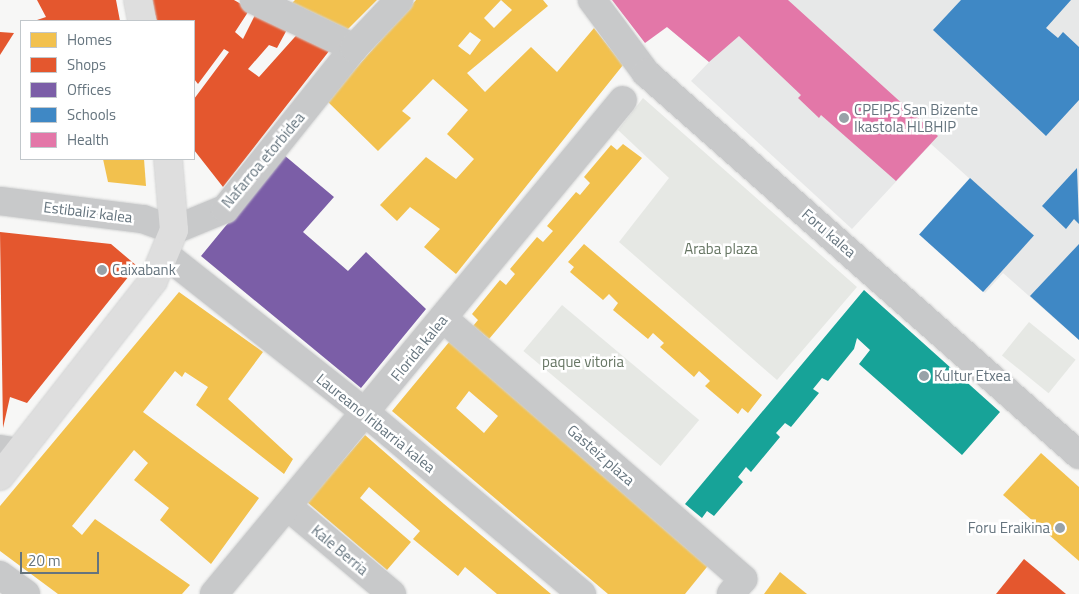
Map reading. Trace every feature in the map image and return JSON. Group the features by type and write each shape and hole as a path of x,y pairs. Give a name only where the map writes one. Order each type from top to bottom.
{"main road":[{"path":"138,0 142,20"},
{"path":"0,476 9,451 153,281 167,256 174,230 168,160"}],"street":[{"path":"254,0 354,48"},
{"name":"Nafarroa etorbidea","path":"174,230 225,209 354,48 399,0"},
{"name":"Foru kalea","path":"592,0 646,73 1079,455"},
{"name":"Florida kalea","path":"214,594 366,413 623,100"},
{"name":"Estibaliz kalea","path":"0,201 143,219 174,230"},
{"name":"Laureano Iribarria kalea","path":"167,256 366,413 582,594"},
{"name":"Gasteiz plaza","path":"443,318 743,579 731,594"},
{"name":"Kale Berria","path":"287,506 392,594"},
{"path":"0,575 26,594"}],"shaded area":[{"name":"CPEIPS San Bizente Ikastola HLBHIP","path":"688,0 1079,0 1079,340 1003,273 985,293 921,236 970,179 931,144 852,229 691,81 709,62 667,27"}],"green space":[{"name":"Araba plaza","path":"643,98 857,287 777,380 619,242 669,178 618,130"},
{"name":"paque vitoria","path":"562,305 699,420 661,466 523,351"},
{"path":"1029,322 1076,360 1049,393 1002,355"}],"building: Homes":[{"path":"295,0 377,0 343,34 288,7"},
{"path":"416,0 501,0 543,0 548,6 467,73 485,92 531,47 557,72 594,28 623,65 456,274 424,247 440,229 410,207 397,221 380,205 426,157 456,179 474,159 447,134 468,110 433,79 402,111 411,118 378,151 327,101","holes":["501,0 512,10 494,28 484,18","470,32 481,40 470,55 458,46"]},
{"path":"623,144 642,158 489,339 473,326 478,320 472,314 500,280 506,285 515,274 510,269 537,237 543,242 553,231 547,226 576,192 580,195 590,183 584,177 611,145 617,150"},
{"path":"103,160 144,160 146,186 108,182"},
{"path":"584,244 762,395 748,413 742,408 738,414 705,386 710,381 699,371 694,377 660,347 664,343 653,333 648,339 613,310 618,303 609,294 603,300 570,272 574,267 568,262"},
{"path":"179,292 263,352 228,399 293,459 284,474 196,405 208,387 185,372 182,377 175,371 143,412 259,498 211,564 160,520 169,508 134,480 148,463 134,450 72,526 82,535 95,519 190,585 182,594 58,594 0,551 0,506"},
{"path":"450,341 711,562 685,594 608,594 392,411","holes":["469,391 498,416 484,433 456,408"]},
{"path":"365,435 551,594 497,594 465,567 458,576 413,539 420,531 369,487 360,498 411,542 387,570 307,502"},
{"name":"Foru Eraikina","path":"1041,453 1079,487 1079,561 1003,495"},
{"path":"780,572 807,594 764,594"}],"building: Shops":[{"path":"37,0 116,0 120,20 37,20 46,17"},
{"path":"150,0 234,0 250,9 235,32 243,39 258,9 290,24 277,48 269,45 248,69 259,77 302,29 333,46 223,187 195,151 195,98 229,52 224,49 198,84 195,80 195,20 157,20"},
{"path":"0,32 14,33 0,55"},
{"path":"0,232 111,244 137,266 27,403 10,397 3,428"},
{"path":"1024,559 1066,594 996,594"}],"building: Offices":[{"path":"284,155 334,197 303,232 348,271 366,252 426,309 361,388 201,256"}],"building: Schools":[{"path":"961,0 1071,0 1046,28 1058,38 1063,32 1079,47 1079,100 1046,136 933,30"},
{"path":"1077,168 1079,224 1074,219 1066,229 1042,206"},
{"path":"970,178 1034,236 983,292 919,234"},
{"path":"1079,244 1079,340 1030,296"}],"building: Health":[{"path":"612,0 788,0 938,136 896,181 821,115 819,118 798,98 801,95 739,36 709,62 667,27 645,43"}],"building: Public":[{"path":"864,290 1000,412 962,455 859,364 870,350 857,338 854,349 828,381 822,378 813,389 819,393 791,427 785,423 776,433 780,437 751,472 746,467 738,477 743,482 714,516 707,511 702,518 685,504"}],"place":[{"name":"CPEIPS San Bizente Ikastola HLBHIP","path":"844,118"},
{"name":"Caixabank","path":"102,270"},
{"name":"Kultur Etxea","path":"924,376"},
{"name":"Foru Eraikina","path":"1060,528"}]}
